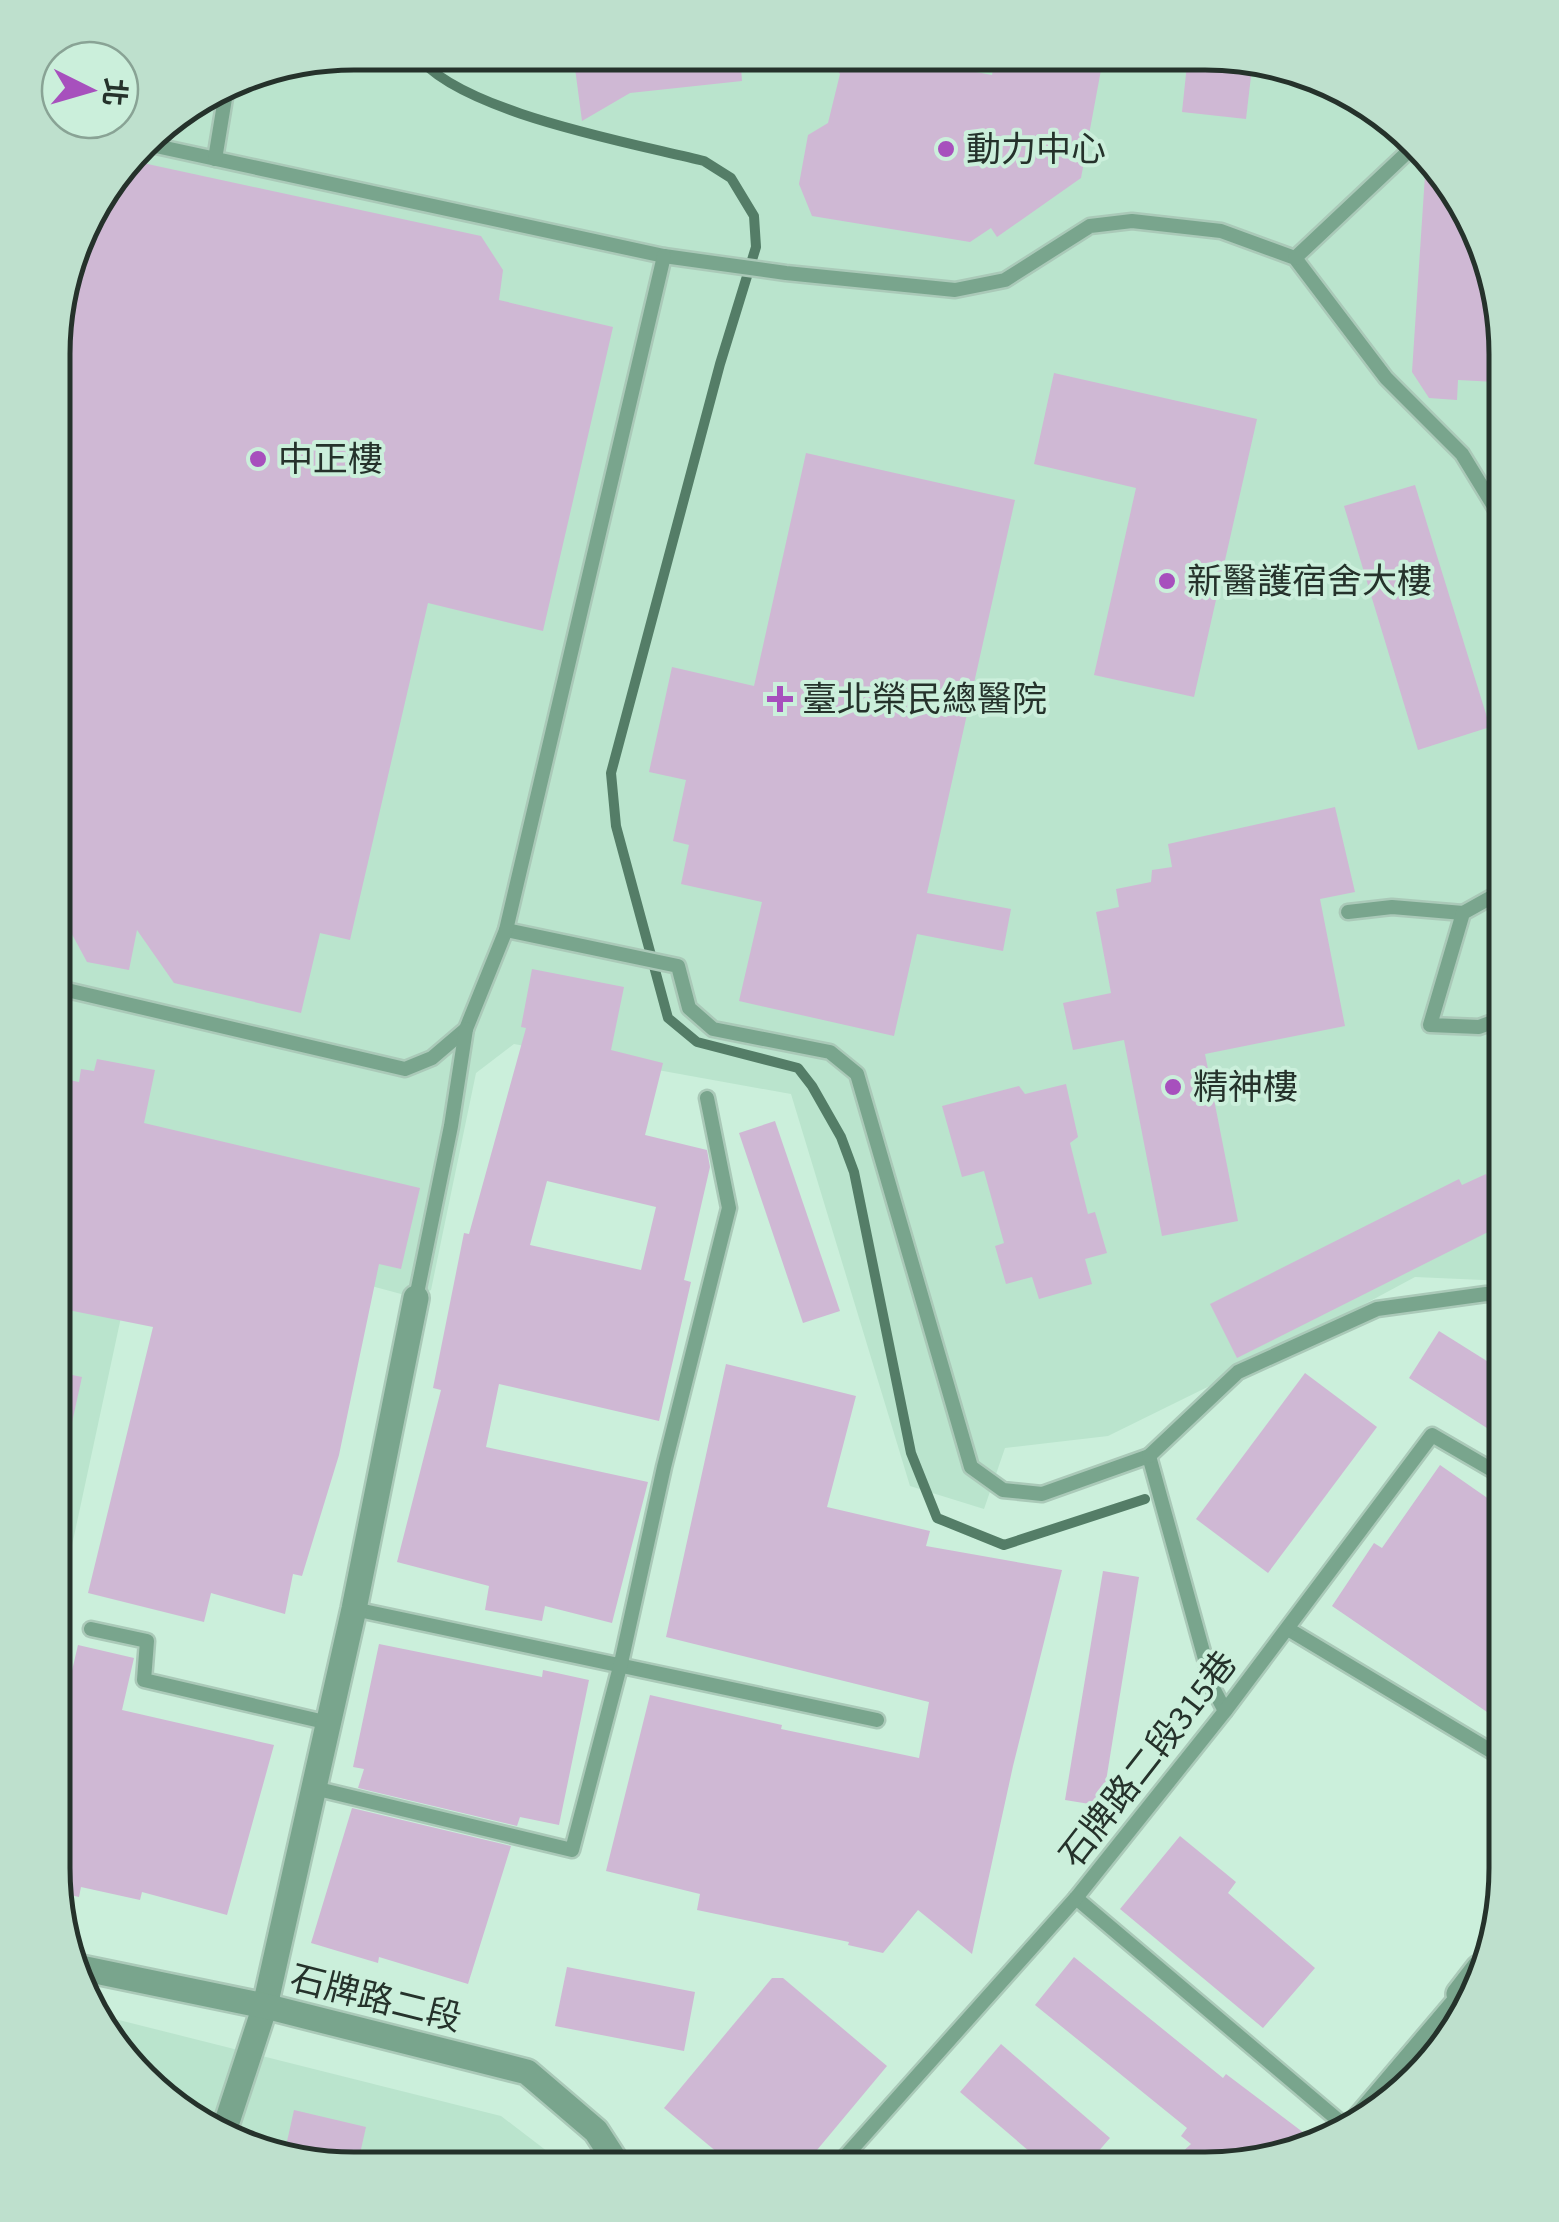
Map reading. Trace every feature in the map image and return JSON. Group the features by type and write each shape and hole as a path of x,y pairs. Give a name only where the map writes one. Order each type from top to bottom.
{"street":[{"path":"227,2122 265,2006 354,1608 416,1298"},
{"name":"石牌路二段","path":"90,1971 265,2006 526,2072 596,2131 610,2152"}],"lane":[{"path":"215,159 225,101"},
{"path":"159,148 664,256 786,274 956,290 1005,280 1090,226 1132,221 1221,231 1295,258 1386,378 1462,454 1489,498"},
{"path":"1295,258 1406,154"},
{"path":"416,1298 466,1029 506,930 664,256"},
{"path":"1348,912 1392,907 1463,914 1489,899"},
{"path":"1463,914 1430,1025 1489,1024"},
{"path":"506,930 678,966 688,1008 713,1029 830,1052 856,1074 972,1467 1003,1490 1042,1494 1148,1456 1238,1372 1377,1309 1488,1294"},
{"path":"70,991 405,1069 432,1058 466,1029"},
{"path":"314,1788 572,1850 730,1208 707,1098"},
{"name":"石牌路二段315巷","path":"849,2152 1076,1898 1225,1711 1432,1435 1488,1468"},
{"path":"1148,1456 1213,1688 1225,1711"},
{"path":"354,1608 877,1720"},
{"path":"91,1628 148,1641 144,1680 328,1722"},
{"path":"1288,1629 1488,1749"},
{"path":"1076,1898 1337,2119"},
{"path":"1366,2102 1452,2007"}],"shaded area":[{"name":"臺北榮民總醫院","path":"1205,70 1279,80 1331,99 1392,140 1419,167 1460,228 1474,263 1487,317 1488,1280 1415,1277 1108,1436 1005,1448 984,1509 910,1486 791,1094 514,1044 476,1073 431,1290 416,1298 141,1224 70,1555 72,317 85,263 108,212 140,167 167,140 228,99 263,85 317,72"},
{"path":"114,2019 501,2116 548,2152 354,2152 280,2142 228,2123 196,2104 140,2055"}],"building":[{"path":"575,70 741,70 742,81 630,93 582,121"},
{"name":"動力中心","path":"837,70 965,70 992,75 993,70 1101,70 1081,178 997,237 991,228 970,242 812,216 799,184 808,135 828,123 840,74"},
{"path":"1186,70 1251,74 1246,119 1182,112"},
{"name":"中正樓","path":"144,163 481,236 503,270 499,300 613,327 543,631 428,603 350,940 320,933 301,1013 174,983 137,930 129,970 87,962 70,931 70,354 80,280 108,212"},
{"path":"1425,175 1460,228 1474,263 1487,317 1489,382 1458,380 1457,400 1429,398 1412,372"},
{"name":"新醫護宿舍大樓","path":"1054,373 1257,419 1194,697 1094,675 1136,488 1034,464"},
{"path":"806,453 1015,500 927,893 1011,909 1003,951 917,934 894,1036 739,1001 762,902 681,884 689,845 673,841 686,780 649,772 672,667 754,686"},
{"path":"1415,485 1489,727 1418,750 1344,506"},
{"name":"精神樓","path":"1335,807 1355,892 1320,899 1345,1026 1205,1054 1238,1221 1162,1236 1124,1040 1073,1050 1063,1003 1111,993 1096,912 1119,907 1116,889 1151,882 1152,870 1172,867 1168,844"},
{"path":"532,969 624,987 611,1050 663,1063 645,1135 707,1150 710,1167 684,1280 691,1282 659,1421 499,1384 486,1447 648,1482 612,1623 545,1606 542,1621 485,1610 489,1586 397,1562 441,1390 433,1388 464,1233 469,1234 526,1028 521,1027","holes":["547,1181 656,1207 641,1270 530,1245"]},
{"path":"97,1059 155,1070 144,1123 420,1188 401,1269 379,1264 339,1455 302,1576 293,1574 285,1614 211,1593 204,1622 88,1593 153,1327 70,1310 70,1080 79,1082 81,1069 94,1071"},
{"path":"1066,1084 1078,1137 1070,1143 1088,1214 1095,1212 1107,1253 1085,1259 1092,1284 1039,1299 1032,1277 1006,1284 995,1246 1004,1243 984,1171 962,1177 942,1106 1019,1086 1025,1094"},
{"path":"775,1121 840,1311 803,1323 739,1133"},
{"path":"1486,1174 1488,1232 1237,1358 1210,1304 1459,1179 1462,1185"},
{"path":"1439,1331 1488,1362 1488,1429 1409,1378"},
{"path":"726,1364 856,1396 827,1507 930,1531 926,1546 1062,1570 972,1954 918,1910 883,1953 848,1945 849,1942 697,1910 700,1894 606,1871 650,1695 782,1725 781,1729 919,1758 929,1702 666,1637"},
{"path":"1305,1373 1377,1427 1268,1573 1196,1519"},
{"path":"70,1375 82,1377 70,1431"},
{"path":"1440,1465 1488,1499 1488,1713 1332,1606 1374,1543 1382,1548"},
{"path":"1103,1571 1139,1577 1102,1806 1065,1800"},
{"path":"379,1644 542,1677 543,1670 589,1680 559,1825 520,1817 517,1826 358,1788 364,1769 353,1767"},
{"path":"78,1645 134,1658 122,1710 274,1745 227,1915 142,1892 140,1900 81,1887 79,1897 71,1895 70,1679"},
{"path":"352,1808 511,1846 468,1984 379,1957 378,1963 311,1943"},
{"path":"1180,1836 1236,1882 1228,1893 1315,1968 1263,2028 1120,1909"},
{"path":"1074,1957 1223,2078 1226,2074 1304,2133 1242,2150 1182,2152 1191,2144 1181,2136 1187,2128 1035,2005"},
{"path":"567,1967 695,1992 684,2051 555,2026"},
{"path":"772,1978 783,1978 887,2066 815,2152 717,2152 664,2108"},
{"path":"1001,2044 1110,2138 1098,2152 1030,2152 960,2092"},
{"path":"294,2110 366,2127 360,2152 317,2150 287,2143"}],"waterway":[{"path":"432,70 467,92 506,108 704,161 731,178 754,216 756,247 720,364 611,773 616,826 668,1018 697,1042 798,1068 841,1137 854,1172 911,1453 937,1518 1004,1545 1145,1499"}],"place":[{"name":"動力中心","path":"946,149"},
{"name":"中正樓","path":"258,459"},
{"name":"新醫護宿舍大樓","path":"1167,581"},
{"name":"臺北榮民總醫院","path":"780,699"},
{"name":"精神樓","path":"1173,1087"}]}
